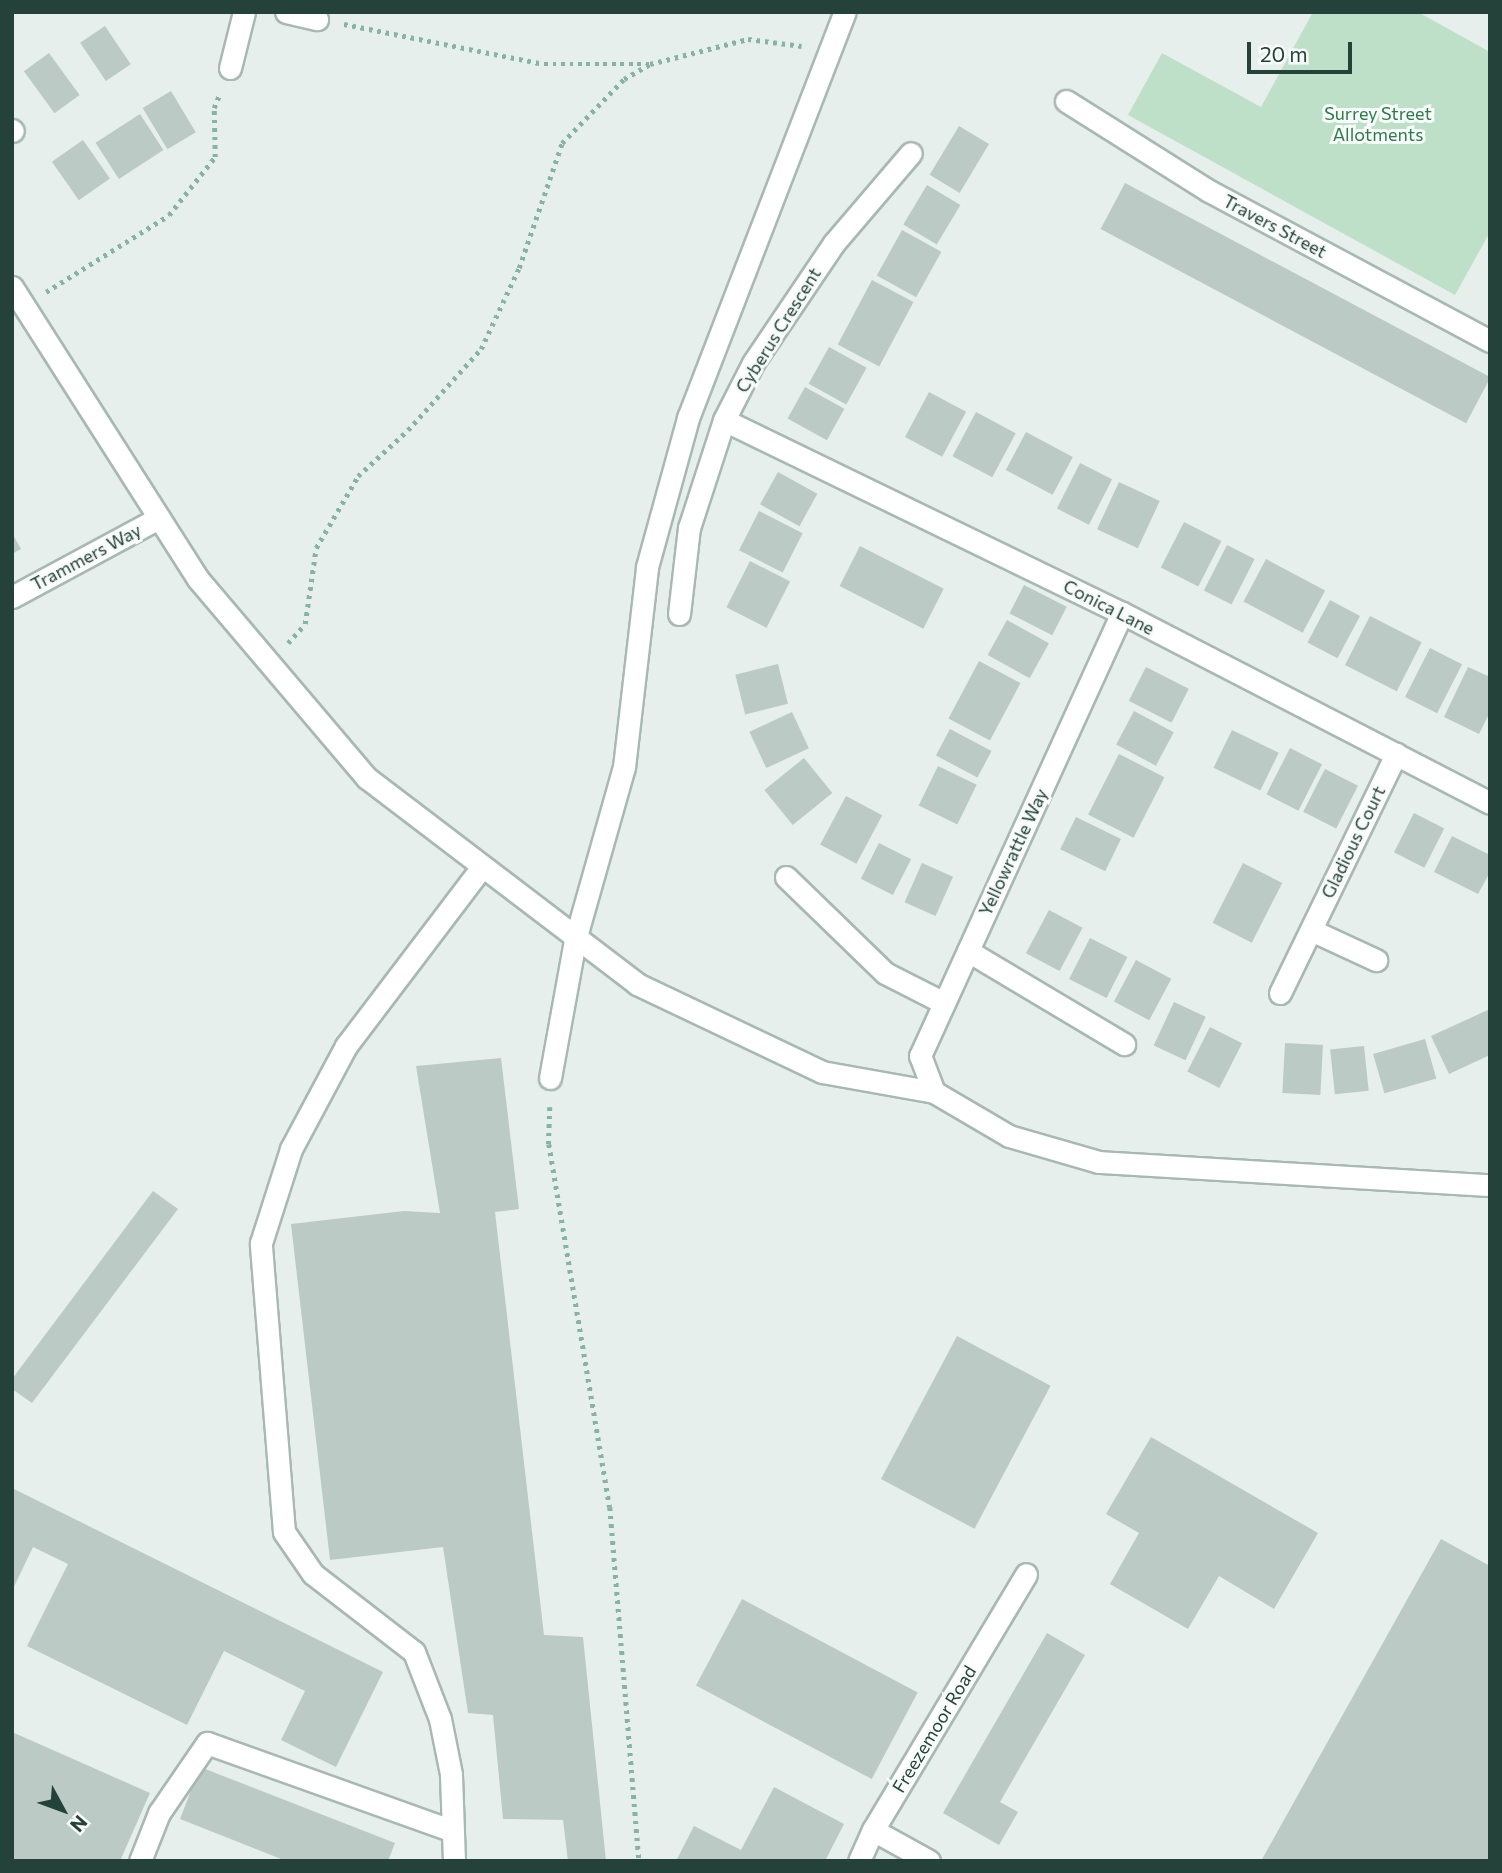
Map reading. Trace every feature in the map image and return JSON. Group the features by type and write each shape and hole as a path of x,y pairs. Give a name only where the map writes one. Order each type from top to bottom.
{"street":[{"path":"230,68 244,12"},
{"path":"286,12 317,19"},
{"path":"551,1078 575,940 624,767 647,567 688,418 845,12"},
{"name":"Travers Street","path":"1066,101 1209,191 1490,341"},
{"name":"Cyberus Crescent","path":"679,614 689,528 724,420 752,363 834,243 911,153"},
{"path":"12,286 198,579 367,778 637,985 822,1072 934,1092 1009,1136 1099,1162 1490,1185"},
{"name":"Conica Lane","path":"724,420 1122,613 1490,803"},
{"name":"Trammers Way","path":"12,597 159,518"},
{"name":"Yellowrattle Way","path":"934,1092 920,1056 1122,613"},
{"name":"Gladious Court","path":"1280,993 1396,754"},
{"path":"454,1861 451,1774 440,1719 414,1652 313,1574 284,1532 261,1243 291,1149 346,1046 481,868"},
{"path":"786,877 885,973 944,1003"},
{"path":"1311,930 1376,960"},
{"path":"968,951 1124,1044"},
{"name":"Freezemoor Road","path":"859,1861 873,1830 1026,1574"},
{"path":"141,1861 159,1813 207,1743 453,1831"},
{"path":"873,1830 929,1861"}],"path":[{"path":"317,19 544,64 650,64 748,39 831,50"},
{"path":"270,664 305,624 316,548 358,476 408,430 481,349 519,268 562,144 624,79 650,64"},
{"path":"24,306 169,215 215,157 214,108 230,68"},
{"path":"551,1078 549,1144 610,1507 639,1861"}],"green space":[{"name":"Surrey Street Allotments","path":"1313,12 1418,12 1490,52 1490,232 1455,295 1128,115 1162,53 1261,107"}],"building":[{"path":"105,26 131,64 106,81 80,43"},
{"path":"49,53 80,95 54,113 24,71"},
{"path":"171,91 196,132 167,149 143,108"},
{"path":"140,114 163,150 119,179 96,143"},
{"path":"959,126 989,144 960,193 930,175"},
{"path":"83,140 110,179 79,200 52,162"},
{"path":"1125,183 1490,377 1466,423 1101,229"},
{"path":"927,185 960,205 937,245 903,224"},
{"path":"902,230 941,252 916,297 877,275"},
{"path":"872,280 913,302 879,367 838,344"},
{"path":"829,347 867,368 846,405 809,384"},
{"path":"805,387 844,409 827,440 788,418"},
{"path":"929,392 966,412 942,457 905,437"},
{"path":"976,412 1016,433 992,477 953,456"},
{"path":"1026,432 1073,457 1053,495 1006,470"},
{"path":"1080,463 1112,479 1089,525 1057,508"},
{"path":"778,472 817,494 799,526 760,504"},
{"path":"1119,482 1160,501 1138,548 1097,529"},
{"path":"759,511 803,533 783,572 739,550"},
{"path":"1184,522 1221,541 1198,587 1161,567"},
{"path":"12,533 21,549 12,554"},
{"path":"1227,545 1255,559 1231,605 1204,590"},
{"path":"860,546 944,589 923,629 840,586"},
{"path":"1266,559 1325,590 1303,633 1243,601"},
{"path":"750,561 790,581 766,628 726,607"},
{"path":"1024,585 1067,607 1052,635 1009,614"},
{"path":"1330,600 1360,616 1337,658 1307,642"},
{"path":"1370,616 1422,642 1397,691 1345,665"},
{"path":"1007,620 1049,643 1030,678 988,655"},
{"path":"1430,648 1462,664 1437,713 1405,697"},
{"path":"979,661 1020,683 990,740 948,718"},
{"path":"778,664 788,704 745,714 735,675"},
{"path":"1146,667 1189,689 1172,723 1129,701"},
{"path":"1468,667 1490,677 1490,712 1479,734 1444,717"},
{"path":"1134,711 1174,732 1156,766 1116,745"},
{"path":"792,712 809,748 766,768 749,732"},
{"path":"950,729 991,751 977,778 936,755"},
{"path":"1232,730 1279,753 1260,791 1214,768"},
{"path":"1290,748 1322,764 1298,811 1266,794"},
{"path":"1119,754 1164,777 1134,838 1088,815"},
{"path":"804,758 832,793 793,825 764,790"},
{"path":"938,766 977,785 957,824 919,806"},
{"path":"1325,769 1358,786 1336,829 1303,812"},
{"path":"846,796 882,815 856,864 820,845"},
{"path":"1414,813 1444,828 1424,868 1394,852"},
{"path":"1076,817 1121,839 1105,871 1060,849"},
{"path":"1452,836 1490,855 1490,872 1478,894 1434,872"},
{"path":"879,843 911,859 893,895 861,879"},
{"path":"922,863 953,877 936,916 905,902"},
{"path":"1243,863 1282,883 1252,943 1213,923"},
{"path":"1049,910 1083,928 1060,971 1026,953"},
{"path":"1090,938 1127,957 1107,998 1069,979"},
{"path":"1136,960 1171,979 1149,1020 1114,1001"},
{"path":"1174,1002 1206,1017 1185,1060 1154,1046"},
{"path":"1490,1009 1490,1055 1449,1074 1431,1036"},
{"path":"1210,1027 1242,1043 1219,1088 1187,1072"},
{"path":"1425,1039 1436,1078 1384,1093 1373,1054"},
{"path":"1285,1043 1323,1045 1320,1095 1282,1093"},
{"path":"1364,1046 1369,1091 1335,1094 1330,1050"},
{"path":"501,1058 519,1209 495,1212 544,1635 583,1637 606,1861 568,1861 563,1820 503,1819 493,1715 468,1713 443,1547 330,1560 291,1224 404,1211 440,1213 416,1066"},
{"path":"153,1191 178,1209 32,1403 12,1389 12,1379"},
{"path":"957,1336 1051,1386 975,1529 881,1479"},
{"path":"1151,1437 1318,1533 1274,1609 1219,1576 1188,1629 1110,1584 1139,1533 1106,1514"},
{"path":"12,1488 383,1672 336,1767 281,1740 305,1691 224,1651 187,1725 27,1646 68,1564 33,1547 12,1591"},
{"path":"1441,1539 1490,1566 1490,1861 1261,1861"},
{"path":"742,1599 918,1692 872,1779 696,1686"},
{"path":"1047,1633 1085,1655 1000,1802 1018,1812 999,1845 943,1813"},
{"path":"12,1732 150,1793 120,1861 12,1861"},
{"path":"200,1767 395,1843 388,1861 286,1861 180,1819"},
{"path":"774,1787 844,1824 825,1861 676,1861 694,1826 741,1850"}]}
